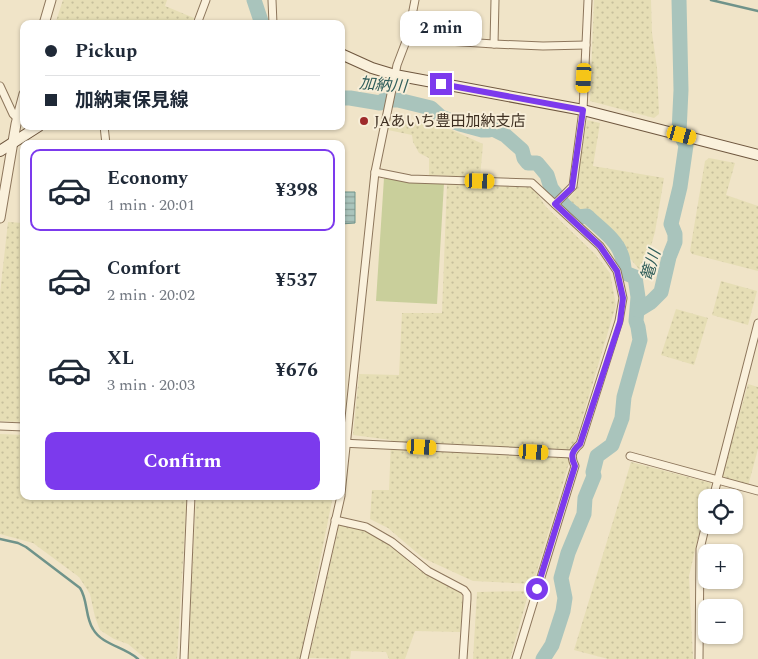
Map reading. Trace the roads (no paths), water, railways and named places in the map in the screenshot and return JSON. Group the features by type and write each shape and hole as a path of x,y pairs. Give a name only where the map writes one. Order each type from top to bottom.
{"main road":[{"path":"345,56 372,68 395,75 583,110 758,155"},
{"path":"0,151 32,130"}],"street":[{"path":"45,20 51,0"},
{"path":"198,20 206,0"},
{"path":"272,0 273,20"},
{"path":"345,434 375,172 395,75 408,36 415,0"},
{"path":"494,44 495,0"},
{"path":"556,202 572,188 583,110 588,0"},
{"path":"408,36 432,40 494,44 586,45"},
{"path":"0,86 13,114 18,119"},
{"path":"0,218 20,111"},
{"path":"375,172 410,178 532,183 556,202 600,246 617,271 623,298 620,322 580,444 572,454 571,458 575,466 516,659"},
{"path":"715,489 758,323"},
{"path":"0,426 20,427"},
{"path":"345,443 572,454"},
{"path":"630,456 758,491"},
{"path":"184,659 191,500"},
{"path":"304,659 340,500"},
{"path":"335,520 372,530 392,542 428,571 464,590 467,594 467,599 463,659"},
{"path":"699,659 700,549 704,534"}],"water":[{"path":"345,192 355,192 355,223 345,224"}],"waterway":[{"name":"加納川","path":"254,0 261,20"},
{"name":"篭川","path":"638,310 651,302 661,292 669,257 675,242 675,234 671,224 680,187 686,145 679,132 681,90 679,0"},
{"path":"711,0 758,11"},
{"name":"加納川","path":"345,98 380,103 384,100 398,100 431,108 441,117 460,124 482,130 489,130 491,128 505,135 522,150 524,158 528,163 537,163 547,175 551,188 565,206 578,217 587,216 611,238 622,256 625,273 635,277 638,297 636,321 640,340 624,397 622,418 612,445 597,456 593,472 594,476 585,498 584,514 568,553 561,578 565,598 563,611 552,645 543,659"},
{"path":"0,539 26,547 80,588 83,593 90,624 97,634 102,639 138,659"}],"place":[{"name":"JAあいち豊田加納支店","path":"364,121"}]}
